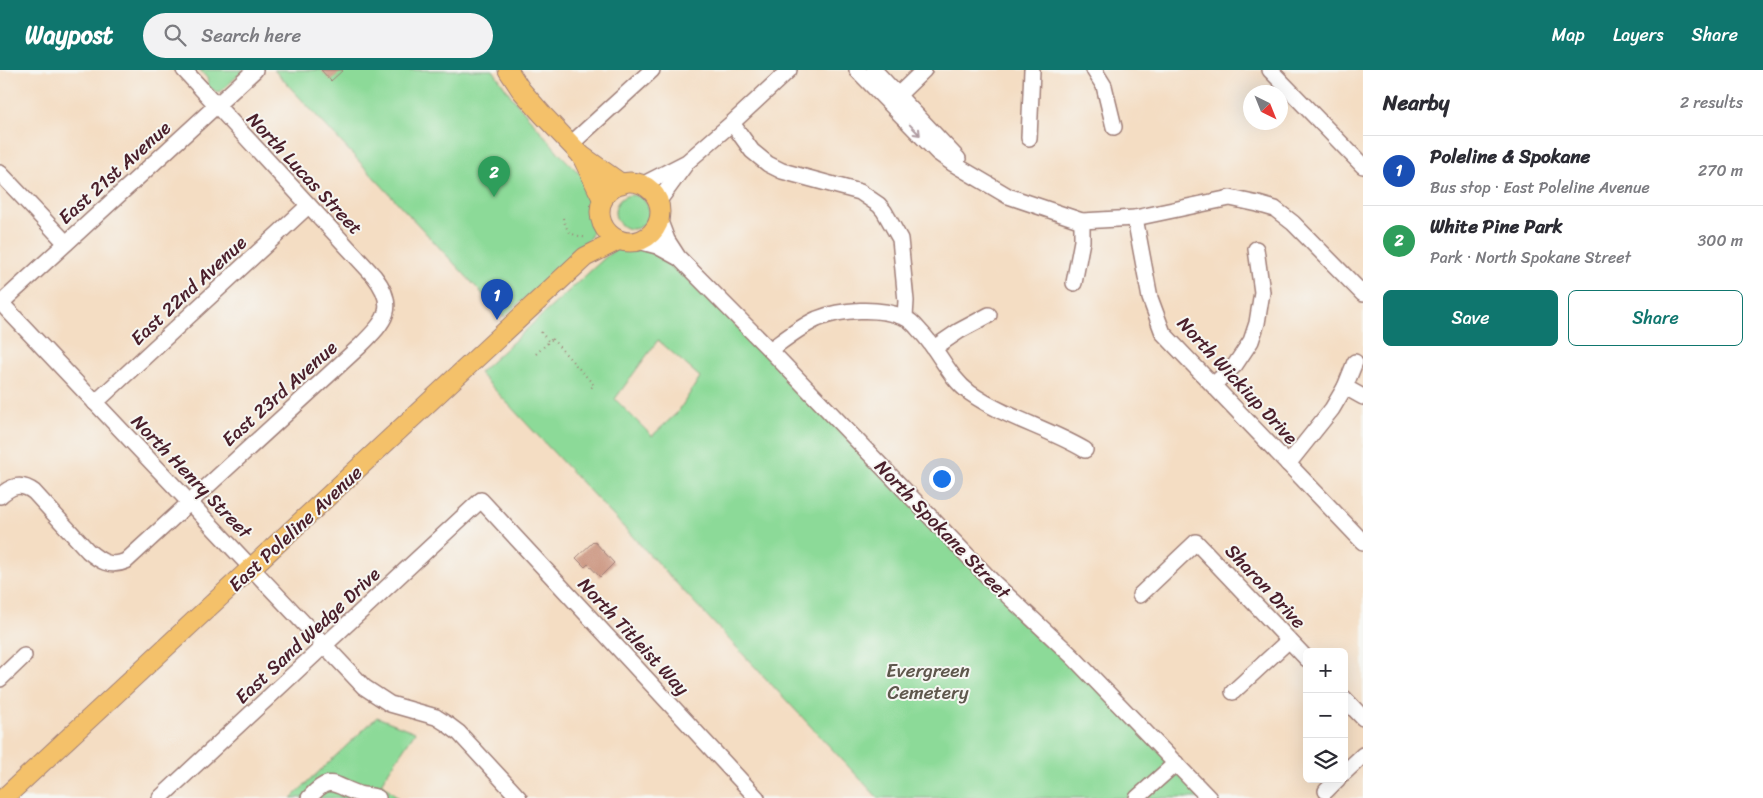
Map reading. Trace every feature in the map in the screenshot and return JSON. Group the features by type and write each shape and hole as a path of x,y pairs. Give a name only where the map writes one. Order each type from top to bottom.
{"main road":[{"path":"514,73 543,115 576,150 622,184"},
{"path":"576,150 602,209 604,226 610,235 628,242 638,241 652,233 659,211 655,195 642,185 632,182 622,184 611,190 602,209"},
{"name":"East Poleline Avenue","path":"585,257 592,245 602,209"},
{"name":"East Poleline Avenue","path":"4,798 585,257 619,240"}],"street":[{"name":"North Lucas Street","path":"184,70 380,284 388,307"},
{"name":"East 21st Avenue","path":"1,303 255,70"},
{"path":"576,150 652,70"},
{"path":"642,185 687,162 789,70"},
{"path":"857,70 894,100"},
{"path":"874,70 894,100 938,152 952,163 1008,196 1082,221 1135,218 1230,198 1258,204 1275,209 1293,224 1363,294"},
{"path":"894,100 924,70"},
{"path":"1029,138 1032,70"},
{"path":"1094,70 1104,86 1114,127"},
{"path":"1270,70 1363,166"},
{"path":"732,123 752,151 768,164 782,171 860,192 879,205 900,239 906,301 905,317"},
{"path":"659,211 687,162"},
{"path":"0,173 66,243"},
{"name":"East 22nd Avenue","path":"95,403 308,206"},
{"name":"North Spokane Street","path":"659,211 667,240 678,257 991,580 1072,656 1209,798"},
{"name":"North Wickiup Drive","path":"1135,218 1150,298 1162,333 1363,542"},
{"path":"1074,282 1082,241 1082,221"},
{"name":"North Spokane Street","path":"638,241 657,246 678,257"},
{"path":"1213,385 1235,365 1252,340 1262,292 1256,249"},
{"name":"North Henry Street","path":"1,303 364,687 390,704 436,717 447,724 459,734 519,798"},
{"name":"East 23rd Avenue","path":"0,496 15,486 28,487 98,559 111,564 120,564 126,561 360,346 385,318 388,307"},
{"path":"770,350 816,320 833,314 865,310 888,312 905,317 934,348 954,378 970,392 1002,412 1055,434 1085,450"},
{"path":"934,348 959,331 990,315"},
{"path":"1288,464 1332,409 1345,387 1355,362"},
{"path":"1345,387 1363,396"},
{"name":"East Sand Wedge Drive","path":"160,798 481,500"},
{"name":"North Titleist Way","path":"481,500 757,798"},
{"name":"Sharon Drive","path":"1140,594 1196,542 1303,655"},
{"path":"1233,692 1289,640"},
{"path":"0,678 24,656"},
{"path":"1348,702 1363,718"},
{"path":"1348,769 1363,755"},
{"path":"1137,798 1176,763"},
{"path":"309,798 322,786 332,783 358,794 378,798"},
{"path":"1326,791 1334,783"}],"path":[{"path":"563,218 569,232 587,238"},
{"path":"541,332 549,342"},
{"path":"536,354 552,339 594,385 591,388"}],"green space":[{"path":"200,70 244,70 221,91 217,92 209,87 207,78"},
{"path":"274,70 493,70 511,96 559,153 582,176 597,204 591,236 585,244 504,317"},
{"path":"632,195 639,196 644,200 648,205 648,219 644,224 639,228 632,229 625,228 620,224 616,219 615,212 616,205 620,200 625,196"},
{"name":"Evergreen Cemetery","path":"627,247 657,256 674,267 698,288 1209,798 878,798 479,373 616,249","holes":["658,340 700,377 678,412 652,436 615,399"]},
{"path":"377,717 415,732 381,783 399,798 291,798"}],"building":[{"path":"321,70 343,70 331,81"},
{"path":"594,541 614,563 600,577 588,564 585,567 576,558"}],"place":[{"name":"White Pine Park","path":"494,197"},
{"name":"Poleline & Spokane","path":"497,320"}]}
